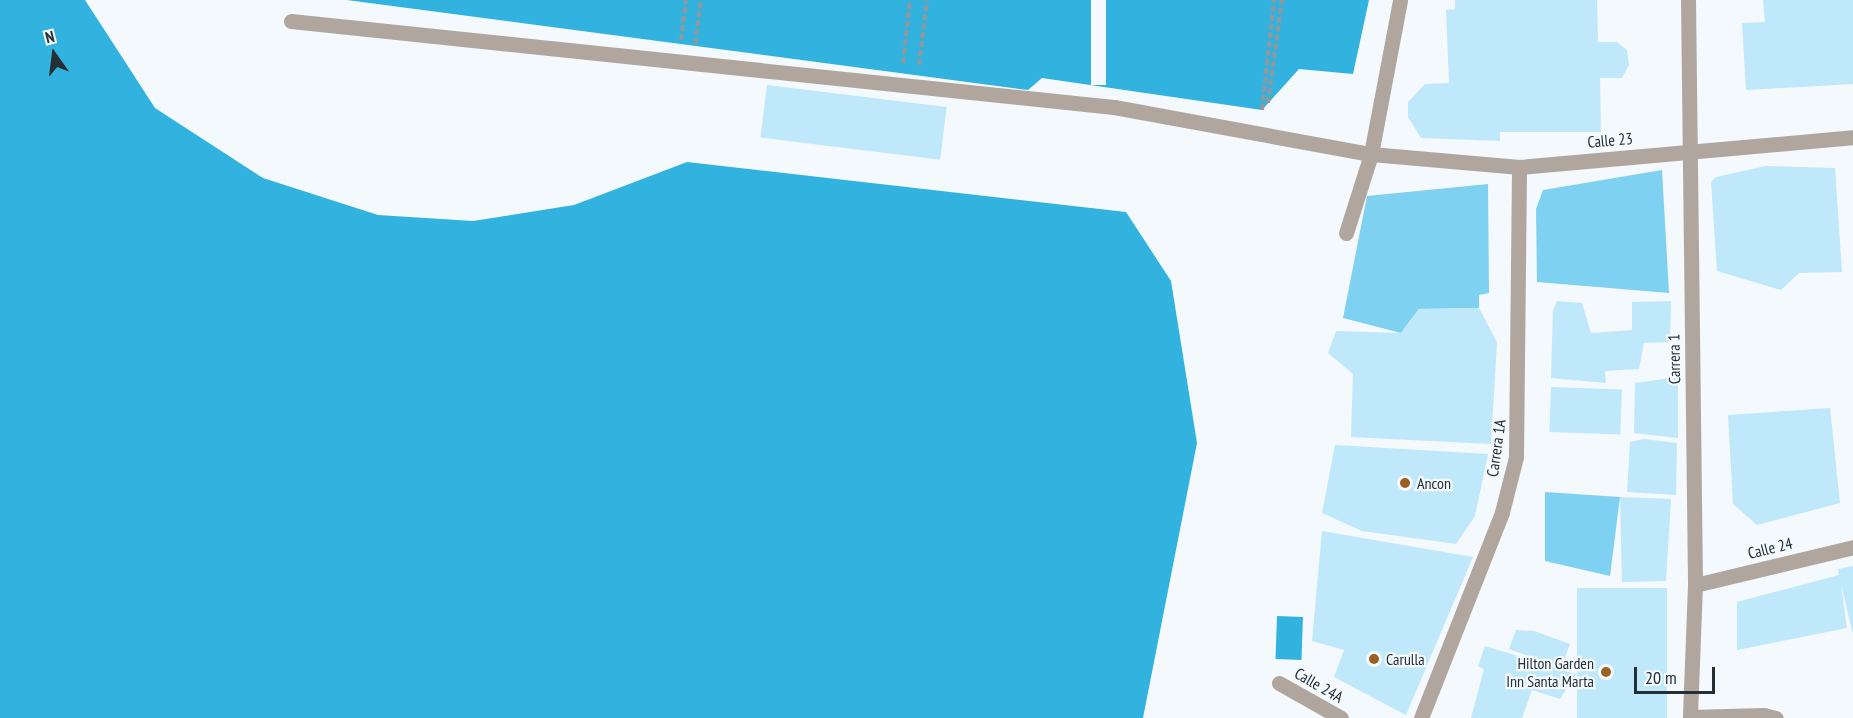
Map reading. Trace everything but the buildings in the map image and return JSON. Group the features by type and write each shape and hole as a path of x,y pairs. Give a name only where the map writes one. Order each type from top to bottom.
{"street":[{"path":"1346,233 1371,154 1400,0"},
{"name":"Carrera 1","path":"1688,0 1695,585 1690,717"},
{"name":"Calle 23","path":"291,21 1114,107 1371,154 1519,167 1853,137"},
{"name":"Carrera 1A","path":"1421,718 1502,512 1516,457 1519,167"},
{"name":"Calle 24","path":"1695,585 1853,547"},
{"name":"Calle 24A","path":"1279,683 1341,718"},
{"path":"1690,717 1764,715 1776,718"}],"path":[{"path":"681,44 686,0"},
{"path":"695,46 701,0"},
{"path":"903,63 910,0"},
{"path":"919,65 927,0"},
{"path":"1262,110 1274,0"},
{"path":"1268,103 1282,0"}],"shaded area":[{"path":"0,0 85,0 155,108 263,178 378,215 473,221 574,205 687,162 1126,212 1171,281 1197,443 1143,718 0,718"},
{"path":"347,0 1369,0 1353,74 1299,69 1262,110 1042,78 1028,90"},
{"path":"1662,170 1669,293 1537,282 1536,209 1543,190"},
{"path":"1488,184 1489,293 1479,295 1479,308 1419,309 1401,333 1343,318 1367,196"},
{"path":"1545,492 1620,497 1610,576 1545,561"},
{"path":"1277,616 1303,617 1301,660 1275,659"}],"pier":[{"path":"1091,0 1106,0 1106,85 1091,85"}],"place":[{"name":"Ancon","path":"1405,483"},
{"name":"Carulla","path":"1374,659"},
{"name":"Hilton Garden Inn Santa Marta","path":"1606,672"}]}
